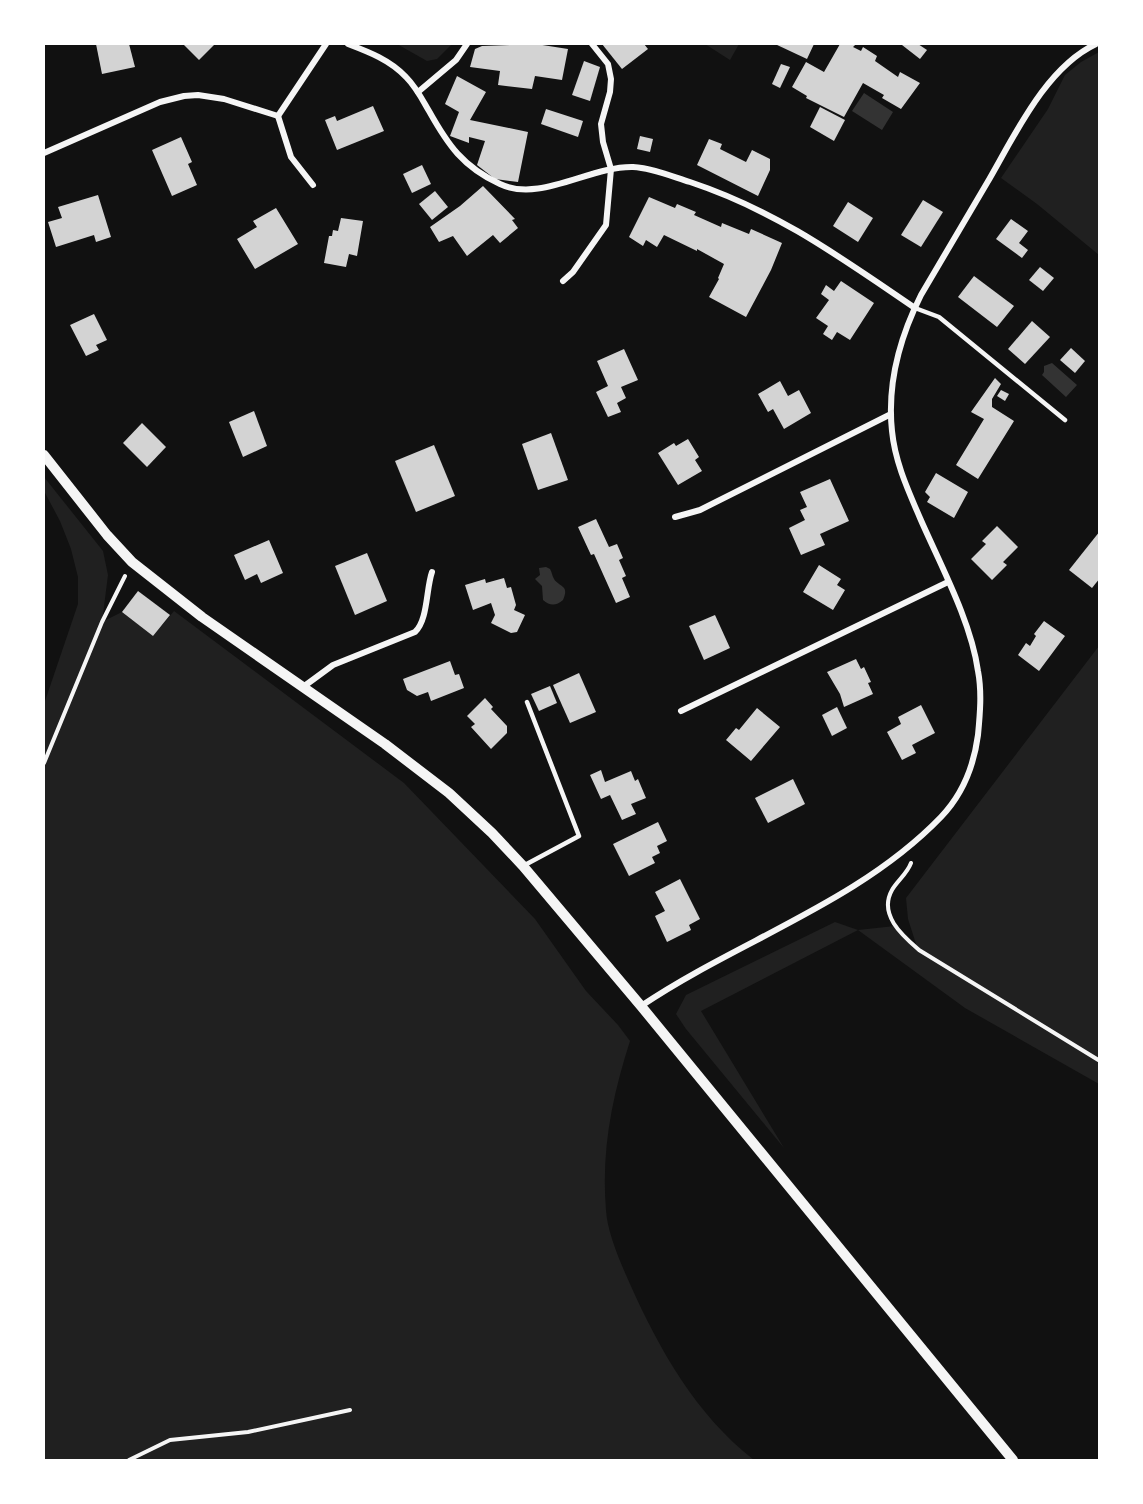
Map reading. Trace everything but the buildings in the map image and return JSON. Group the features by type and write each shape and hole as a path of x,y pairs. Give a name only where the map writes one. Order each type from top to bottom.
{"street":[{"path":"278,116 326,44"},
{"path":"348,44 385,60 408,78 454,151 475,170 508,187 521,189 544,187 611,169 630,167 646,169 717,191 760,209 829,249 915,308"},
{"path":"418,92 456,60 467,44"},
{"path":"563,281 573,272 606,225 611,169 601,130 611,79 608,64 592,44"},
{"path":"641,1006 715,962 860,882 911,844 951,806 964,785 973,759 978,727 980,690 974,653 965,624 902,474 894,446 891,414 892,388 907,324 915,308 1039,96 1066,65 1096,44"},
{"path":"44,153 160,102 184,96 212,96 278,116"},
{"path":"278,116 291,157 313,185"},
{"path":"675,517 700,510 891,414"},
{"path":"44,455 132,562 194,610 385,744 449,793 492,832 641,1006 1013,1461"},
{"path":"303,687 333,665 415,632 420,627 432,572"},
{"path":"681,711 948,582"}],"lane":[{"path":"915,308 939,318 1065,420"},
{"path":"523,866 579,836 526,702"}],"path":[{"path":"44,763 102,622 132,562"},
{"path":"914,858 891,891 888,902 895,926 903,937 919,950 1100,1061"},
{"path":"129,1461 170,1440 248,1432 350,1410"}],"shaded area":[{"path":"397,44 451,45 437,59 427,61"},
{"path":"705,44 739,44 730,60"},
{"path":"1099,52 1099,255 1001,178 1048,109 1065,75 1081,62"},
{"path":"864,93 893,112 882,130 852,111"},
{"path":"1052,363 1077,385 1066,397 1042,375 1044,366"},
{"path":"44,477 103,551 108,575 102,622 122,612 153,636 174,611 404,783 535,919 586,991 630,1041 613,1104 607,1145 606,1210 612,1238 653,1333 681,1380 714,1423 754,1460 44,1460 44,704 78,604 78,577 71,549 60,521 44,491"},
{"path":"539,568 550,569 556,582 565,589 563,600 555,604 543,600 542,586 535,579 540,575"},
{"path":"1099,646 1099,1084 965,1008 858,930 895,926 917,947 908,919 906,898"},
{"path":"835,922 858,930 701,1011 784,1148 676,1014 686,995"}]}
